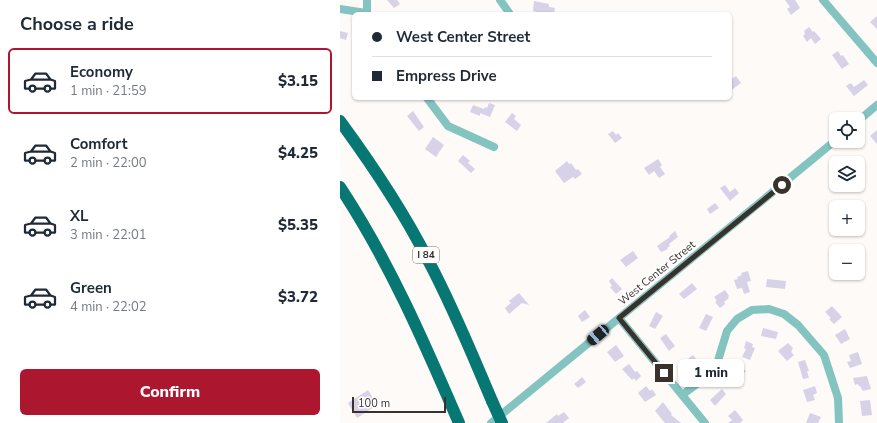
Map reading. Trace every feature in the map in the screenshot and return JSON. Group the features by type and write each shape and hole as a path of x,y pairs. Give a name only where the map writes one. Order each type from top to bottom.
{"highway":[{"name":"I 84","path":"340,121 384,184 426,255 458,322 502,423"},
{"path":"340,187 362,222 395,281 423,340 459,423"}],"street":[{"path":"366,12 367,0"},
{"path":"500,0 509,12"},
{"path":"823,0 877,63"},
{"path":"340,9 360,12"},
{"path":"428,100 448,126 494,147"},
{"path":"865,115 877,105"},
{"name":"West Center Street","path":"492,423 829,146"},
{"path":"682,395 709,375 717,364 727,331 737,319 752,310 769,309 784,314 798,325 824,355 838,398 839,423"},
{"path":"619,318 705,423"}],"building":[{"path":"387,0 397,0 400,4 394,8"},
{"path":"785,0 795,0 800,8 791,15 787,9 790,7"},
{"path":"534,1 549,4 549,7 555,8 554,12 533,11"},
{"path":"877,16 877,29 870,22"},
{"path":"809,27 821,39 815,44 811,38 807,42 803,36 805,34 804,31"},
{"path":"340,31 348,33 346,40 340,38"},
{"path":"838,51 841,56 843,55 849,64 842,69 832,55"},
{"path":"736,76 741,83 732,90 732,79"},
{"path":"864,80 868,85 854,96 846,86 851,83 854,87"},
{"path":"489,103 495,105 490,117 480,113 480,116 470,112 473,105 484,109 485,107 487,108"},
{"path":"413,111 424,127 419,131 407,116"},
{"path":"512,113 516,116 514,119 521,125 517,131 505,122"},
{"path":"877,130 877,144 870,136"},
{"path":"613,131 616,135 618,133 622,138 615,143 608,134"},
{"path":"433,137 444,145 436,157 425,149"},
{"path":"463,155 470,161 468,163 475,169 471,173 458,161"},
{"path":"658,159 662,165 660,167 665,174 659,178 654,171 649,175 644,168"},
{"path":"567,161 582,174 575,179 573,177 564,183 555,171"},
{"path":"725,185 730,192 735,188 739,193 730,201 720,188"},
{"path":"715,203 719,208 710,214 707,209"},
{"path":"675,231 678,237 669,244 670,246 667,248 668,249 661,252 657,246 670,237 669,236"},
{"path":"633,251 638,258 626,267 620,260"},
{"path":"748,271 751,281 747,282 750,292 744,294 742,288 737,289 734,280 738,279 737,277 742,275 741,273"},
{"path":"612,278 622,289 616,294 610,287 612,286 609,281"},
{"path":"767,279 786,281 785,289 766,287"},
{"path":"692,283 697,289 684,299 679,294"},
{"path":"725,290 729,298 720,308 715,302 717,301 714,297"},
{"path":"519,293 529,305 522,303 509,314 505,308 511,303 509,301"},
{"path":"832,306 842,317 834,324 825,312"},
{"path":"585,310 590,317 582,322 578,316"},
{"path":"656,312 663,316 655,329 649,326"},
{"path":"706,314 713,317 706,331 699,328"},
{"path":"763,328 778,332 776,339 761,336"},
{"path":"845,329 850,339 841,344 835,335"},
{"path":"666,334 675,346 669,351 660,338"},
{"path":"746,341 753,344 752,347 755,348 750,360 742,357 746,349 744,348"},
{"path":"788,343 793,348 791,352 794,355 787,361 778,351"},
{"path":"616,345 624,356 615,362 607,352"},
{"path":"858,352 862,364 850,368 847,362 851,361 849,355"},
{"path":"693,355 697,360 686,370 681,364"},
{"path":"805,360 809,371 807,371 809,378 803,379 798,362"},
{"path":"629,364 635,372 637,371 641,376 636,381 634,378 632,380 622,369"},
{"path":"740,366 746,371 736,383 730,379"},
{"path":"867,376 871,389 863,391 858,384 855,385 853,378"},
{"path":"582,377 586,382 578,388 574,384"},
{"path":"646,386 650,391 652,389 656,395 645,402 638,393"},
{"path":"815,386 817,393 813,395 815,400 807,402 803,390"},
{"path":"722,389 726,394 715,406 710,400"},
{"path":"368,390 377,405 357,418 348,403"},
{"path":"870,400 872,415 862,416 860,401"},
{"path":"663,402 672,414 671,415 681,423 665,423 655,411"},
{"path":"735,410 743,420 740,423 728,423 732,420 728,416"},
{"path":"564,412 569,418 563,423 546,423 557,414 558,416"},
{"path":"810,413 821,417 818,423 806,423"}],"route":[{"path":"664,373 619,318 782,185"}]}
